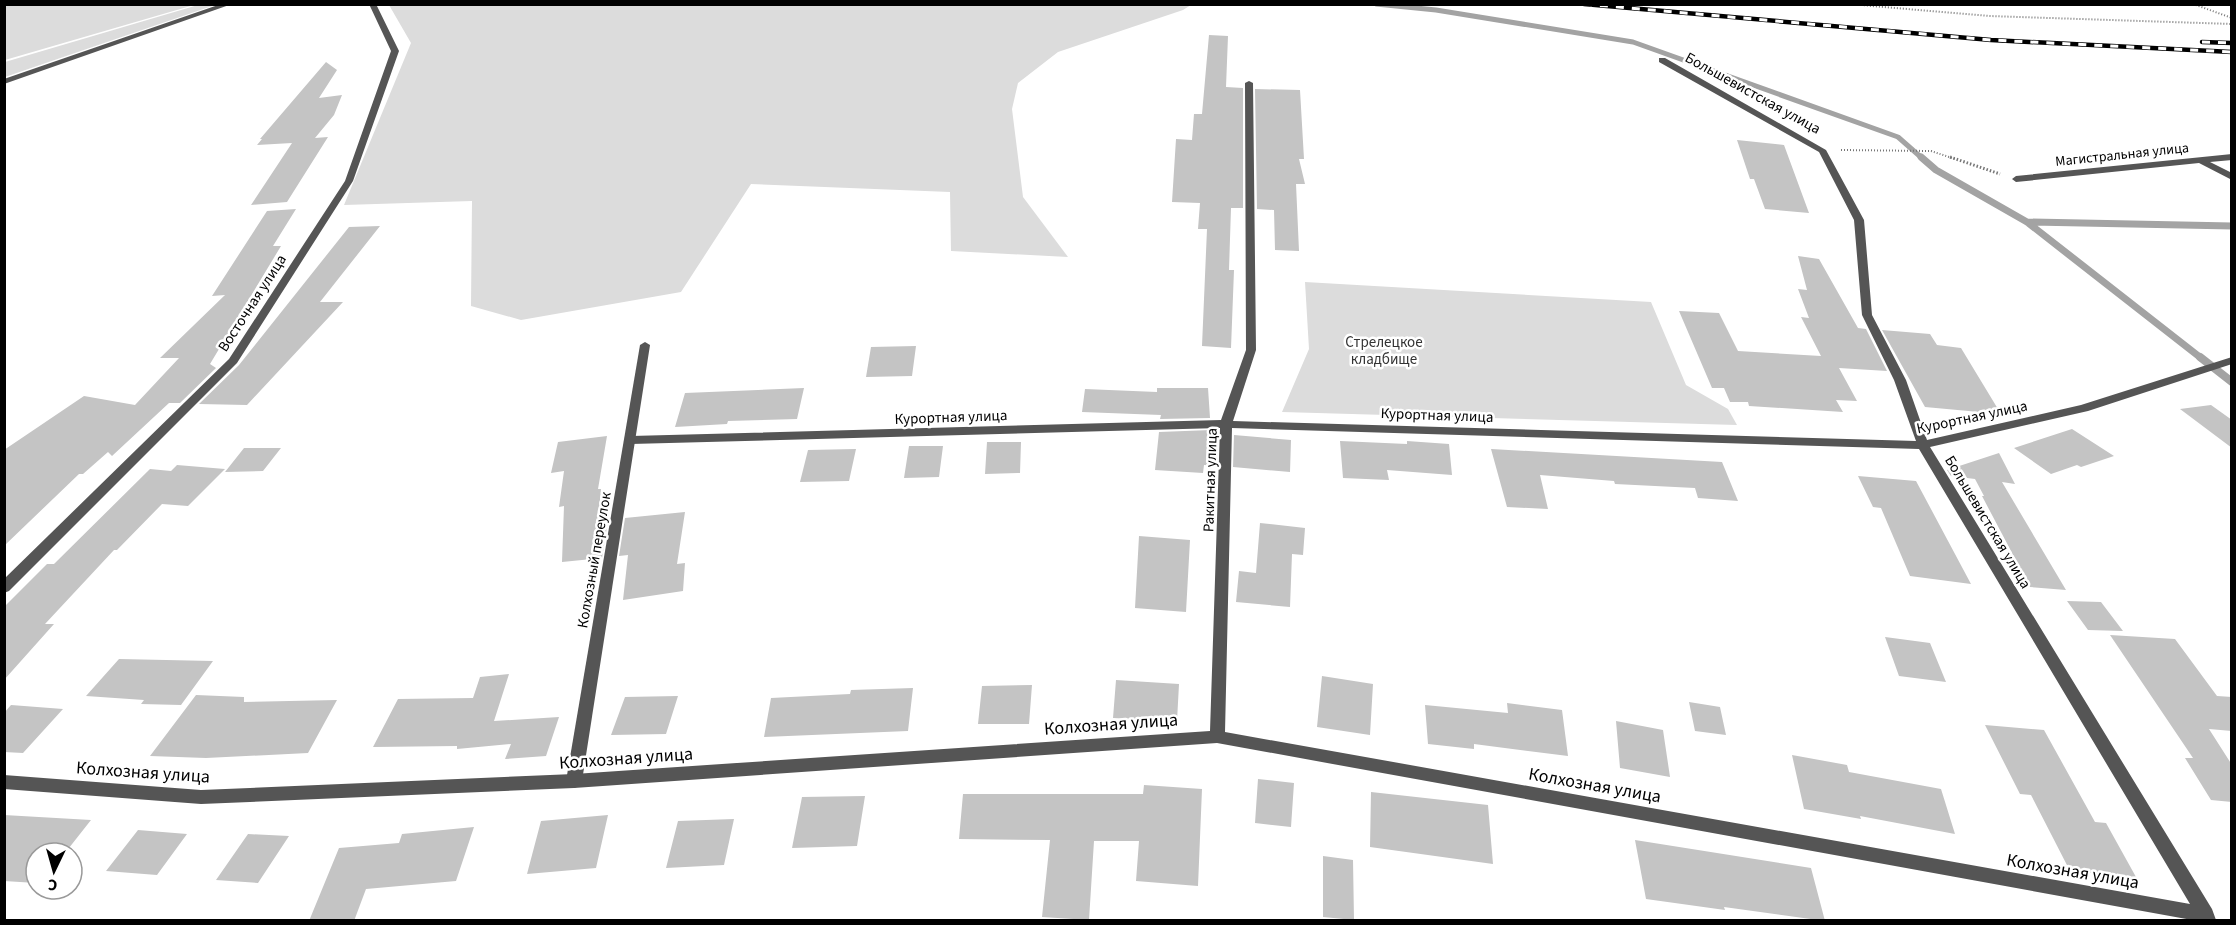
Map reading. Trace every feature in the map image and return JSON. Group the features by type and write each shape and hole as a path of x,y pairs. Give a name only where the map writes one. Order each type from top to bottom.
{"street":[{"path":"4,82 229,4"},
{"name":"Восточная улица","path":"4,588 233,361 349,181 395,51 372,4"},
{"name":"Большевистская улица","path":"1662,60 1822,150 1859,220 1867,315 1900,380 1923,445 2207,918"},
{"name":"Ракитная улица","path":"1217,737 1226,424 1251,350 1249,83"},
{"name":"Магистральная улица","path":"2016,179 2232,157"},
{"path":"2198,159 2232,177"},
{"name":"Колхозный переулок","path":"574,781 645,345"},
{"name":"Курортная улица","path":"631,440 1226,424 1923,445 2084,408 2228,361"},
{"name":"Колхозная улица","path":"4,782 201,797 574,781 1217,737 2207,918"}],"path":[{"path":"1850,4 1989,16 2232,24"},
{"path":"2193,4 2232,18"},
{"path":"1822,150 1931,151 2016,179"}],"green space":[{"path":"5,4 194,5 5,60"},
{"path":"198,5 215,5 5,77 5,62"},
{"path":"389,5 1191,5 1183,10 1058,52 1018,83 1012,109 1023,197 1068,257 951,251 950,192 751,184 681,292 521,320 471,306 472,201 344,205 411,43"},
{"name":"Стрелецкое кладбище","path":"1305,282 1651,302 1686,385 1728,409 1737,425 1282,412 1309,349"}],"building":[{"path":"1209,35 1228,36 1226,87 1243,88 1243,208 1231,208 1229,270 1234,270 1231,348 1202,346 1207,229 1198,229 1200,203 1172,202 1176,139 1192,140 1194,114 1202,114"},
{"path":"326,62 337,70 319,98 342,95 334,115 315,138 328,137 287,202 251,205 292,143 257,145 262,139 260,139"},
{"path":"1255,89 1300,90 1304,159 1299,159 1305,184 1296,184 1299,251 1275,250 1274,210 1257,209"},
{"path":"1737,140 1784,145 1809,213 1765,209 1754,179 1750,179"},
{"path":"296,209 273,246 281,246 210,364 216,368 180,403 169,403 112,456 108,452 83,474 79,474 4,546 4,450 84,396 135,405 179,358 160,358 225,295 212,296 267,211"},
{"path":"380,226 320,302 343,302 247,405 199,404 239,365 349,227"},
{"path":"1798,256 1819,259 1858,328 1866,329 1887,371 1839,368 1857,401 1836,400 1843,412 1749,406 1748,402 1730,402 1724,388 1712,388 1679,311 1719,313 1738,351 1821,356 1801,317 1809,318 1798,289 1807,290"},
{"path":"1882,330 1930,334 1937,345 1961,348 2001,414 1925,407"},
{"path":"916,346 912,376 866,377 871,347"},
{"path":"804,388 797,419 728,421 727,424 675,427 685,393"},
{"path":"1157,388 1208,388 1210,418 1160,419 1161,415 1082,412 1085,389 1157,392"},
{"path":"2211,405 2232,420 2232,448 2180,409"},
{"path":"2072,429 2114,456 2051,474 2014,448"},
{"path":"1211,430 1211,433 1218,434 1216,466 1204,465 1203,473 1155,470 1159,432"},
{"path":"1234,435 1291,440 1290,472 1233,467"},
{"path":"607,436 598,489 601,489 598,521 608,520 602,558 562,562 564,506 559,507 564,471 551,473 558,442"},
{"path":"1340,441 1407,444 1407,441 1449,444 1452,475 1387,470 1389,480 1343,478"},
{"path":"987,442 1021,442 1020,473 985,474"},
{"path":"909,446 943,446 939,477 904,478"},
{"path":"244,448 281,448 263,471 225,472"},
{"path":"856,449 849,481 800,482 808,450"},
{"path":"1491,449 1722,462 1738,501 1698,498 1695,488 1615,484 1614,481 1540,475 1548,509 1507,507"},
{"path":"1999,453 2015,484 2002,482 2066,590 2030,587 1975,479 1951,476 1947,470"},
{"path":"177,465 225,469 188,506 162,504 117,550 114,550 45,624 54,624 4,680 4,607 47,564 54,564 150,469 171,471"},
{"path":"1858,476 1916,481 1971,584 1910,576 1881,508 1873,507"},
{"path":"685,512 677,564 685,563 683,591 623,600 628,555 619,556 625,518"},
{"path":"1260,523 1305,528 1303,555 1292,554 1290,607 1236,602 1239,571 1256,573"},
{"path":"1139,536 1190,540 1186,612 1135,608"},
{"path":"2067,601 2101,602 2123,631 2088,630"},
{"path":"2110,635 2175,639 2217,696 2232,697 2232,731 2209,729 2232,765 2232,802 2211,800 2185,758 2193,758"},
{"path":"1885,637 1930,643 1946,682 1899,676"},
{"path":"119,659 213,661 181,705 141,704 144,700 86,696"},
{"path":"509,674 494,721 559,717 546,756 505,759 511,744 457,749 457,746 373,747 398,699 473,698 480,677"},
{"path":"1322,676 1373,684 1370,735 1317,727"},
{"path":"1116,680 1179,684 1177,721 1113,718"},
{"path":"1032,685 1029,724 978,724 982,686"},
{"path":"913,688 908,731 764,737 771,698 850,694 851,690"},
{"path":"196,695 244,697 244,702 337,700 308,753 206,758 150,756"},
{"path":"678,696 666,734 611,735 625,697"},
{"path":"1689,702 1720,707 1726,735 1695,731"},
{"path":"1507,703 1562,710 1568,756 1474,744 1474,749 1428,744 1425,705 1508,713"},
{"path":"11,705 63,709 23,753 4,752 4,713"},
{"path":"1616,721 1663,730 1670,777 1620,768"},
{"path":"1985,725 2044,730 2095,822 2106,823 2136,877 2070,871 2031,795 2020,794"},
{"path":"1792,755 1847,765 1849,772 1941,789 1955,834 1860,816 1861,819 1804,809"},
{"path":"1258,779 1294,783 1291,827 1255,823"},
{"path":"1144,785 1202,789 1198,886 1136,881 1139,841 1094,841 1089,920 1042,917 1050,840 959,839 963,794 1143,794"},
{"path":"1371,792 1488,805 1493,864 1370,847"},
{"path":"865,796 857,846 792,848 802,797"},
{"path":"4,815 91,820 74,841 24,841 24,882 4,881"},
{"path":"608,815 596,868 527,874 541,821"},
{"path":"734,819 724,865 666,868 678,821"},
{"path":"474,827 456,881 366,889 354,921 309,921 339,848 399,843 402,834"},
{"path":"138,830 187,834 157,875 106,871"},
{"path":"248,834 289,836 258,883 216,880"},
{"path":"1635,840 1811,868 1825,921 1646,899"},
{"path":"1323,856 1353,860 1354,920 1323,917"}],"waterway":[{"path":"1376,4 1436,10 1633,42 1898,137 1923,159"},
{"path":"1921,157 1936,170 2027,222"},
{"path":"2027,222 2232,226"},
{"path":"2027,222 2201,358"},
{"path":"2200,357 2232,382"}],"railway":[{"path":"1584,4 1991,40 2232,52"},
{"path":"2202,42 2232,43"}]}
